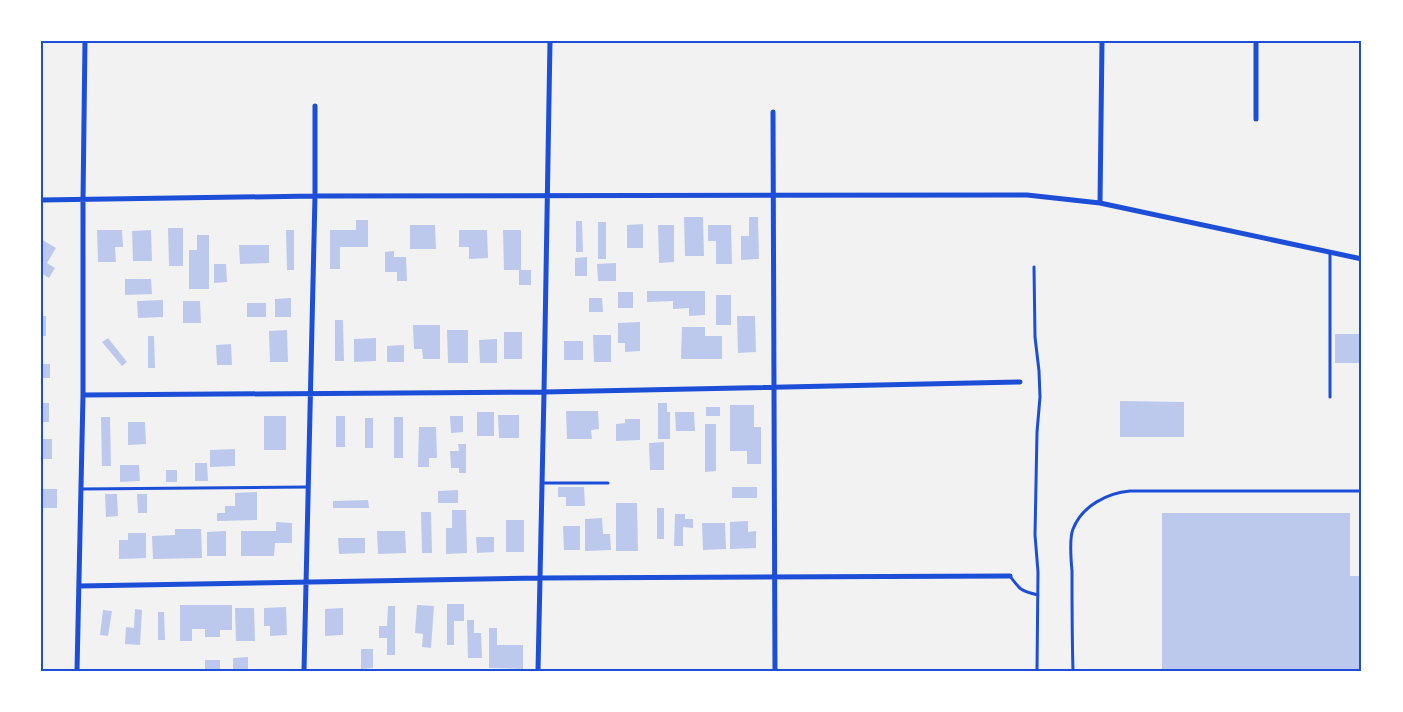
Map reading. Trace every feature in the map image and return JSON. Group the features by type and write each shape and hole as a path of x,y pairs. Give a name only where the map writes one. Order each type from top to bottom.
{"street":[{"path":"77,671 83,395 85,41"},
{"path":"538,671 550,41"},
{"path":"1100,203 1102,41"},
{"path":"1256,41 1256,119"},
{"path":"304,671 315,196 315,106"},
{"path":"773,112 775,671"},
{"path":"41,200 315,196 1009,195 1100,203 1362,259"},
{"path":"83,395 544,392 1020,382"},
{"path":"79,586 540,578 1010,576"}],"lane":[{"path":"1330,253 1330,397"},
{"path":"1034,267 1035,337 1040,397 1037,432 1035,535 1038,572 1036,671"},
{"path":"542,483 608,483"},
{"path":"81,489 308,487"},
{"path":"1073,671 1072,531 1078,519 1093,503 1119,492 1130,491 1362,491"},
{"path":"1010,576 1024,592 1038,595"}],"building":[{"path":"684,217 703,217 704,256 685,256"},
{"path":"749,217 758,217 759,259 741,260 741,236 749,236"},
{"path":"356,220 368,220 368,247 340,247 340,269 330,269 330,230 356,230"},
{"path":"576,221 582,221 583,252 576,252"},
{"path":"598,222 606,222 606,259 598,259"},
{"path":"643,224 643,248 627,248 627,225"},
{"path":"410,225 435,225 436,249 410,249"},
{"path":"658,225 674,225 674,262 659,263"},
{"path":"708,225 731,225 732,264 716,264 716,241 708,241"},
{"path":"168,228 183,228 183,266 169,266"},
{"path":"97,230 122,230 123,247 115,247 116,262 98,262"},
{"path":"151,230 152,261 133,261 132,231"},
{"path":"286,230 294,230 294,270 287,270"},
{"path":"459,230 487,230 488,258 469,259 469,247 459,247"},
{"path":"503,230 521,230 521,270 531,270 531,285 519,285 519,270 504,270"},
{"path":"197,235 209,235 209,289 189,289 189,250 197,250"},
{"path":"41,239 56,248 47,263 55,268 49,278 41,273"},
{"path":"239,245 269,245 269,263 240,264"},
{"path":"394,251 394,257 406,257 407,281 397,281 397,272 385,272 385,252"},
{"path":"587,257 587,276 575,276 575,258"},
{"path":"616,263 616,281 598,281 597,264"},
{"path":"214,264 226,264 227,282 214,283"},
{"path":"125,279 151,279 152,294 125,295"},
{"path":"647,291 705,291 705,315 689,316 689,308 673,309 673,301 647,302"},
{"path":"618,292 633,292 633,308 618,308"},
{"path":"716,295 731,295 731,325 716,325"},
{"path":"291,298 291,317 275,317 275,299"},
{"path":"589,298 602,298 603,312 589,312"},
{"path":"163,300 163,317 138,318 137,301"},
{"path":"183,301 200,301 201,323 183,323"},
{"path":"247,303 266,303 266,317 247,317"},
{"path":"41,316 46,316 46,336 41,336"},
{"path":"737,316 755,316 756,352 738,353"},
{"path":"335,320 343,320 344,361 335,361"},
{"path":"640,322 640,351 625,352 625,343 618,343 618,323"},
{"path":"413,325 440,325 440,359 423,359 422,349 414,349"},
{"path":"682,327 705,327 705,336 722,336 722,359 681,359"},
{"path":"287,330 288,362 270,362 269,331"},
{"path":"447,330 468,330 468,363 448,363"},
{"path":"504,332 522,332 522,359 504,359"},
{"path":"1335,334 1362,334 1362,363 1335,363"},
{"path":"593,335 611,335 611,362 594,362"},
{"path":"148,336 154,336 155,368 148,368"},
{"path":"108,338 127,362 122,366 102,342"},
{"path":"376,338 376,361 354,362 354,339"},
{"path":"497,339 497,363 480,363 479,340"},
{"path":"564,341 583,341 583,360 564,360"},
{"path":"231,344 232,365 217,365 216,345"},
{"path":"404,345 404,362 387,362 387,346"},
{"path":"41,364 50,364 50,378 41,378"},
{"path":"1120,401 1184,402 1184,437 1120,437"},
{"path":"41,403 49,403 49,422 41,422"},
{"path":"658,403 667,403 667,412 670,412 670,439 658,439"},
{"path":"730,405 754,405 754,427 761,427 761,464 747,464 747,451 730,451"},
{"path":"706,407 720,407 720,416 706,416"},
{"path":"566,411 598,411 599,429 591,430 592,439 567,439"},
{"path":"477,412 494,412 494,436 477,436"},
{"path":"675,412 694,412 695,431 676,431"},
{"path":"498,415 519,415 519,438 499,438"},
{"path":"264,416 286,416 286,450 264,450"},
{"path":"336,416 345,416 345,447 336,447"},
{"path":"450,416 463,416 463,432 451,433"},
{"path":"101,417 110,417 111,466 102,466"},
{"path":"394,417 403,417 403,458 394,458"},
{"path":"365,418 373,418 373,448 365,448"},
{"path":"625,419 640,419 640,440 616,441 616,424 625,423"},
{"path":"128,422 145,422 146,444 128,445"},
{"path":"705,424 716,424 716,471 705,472"},
{"path":"419,427 436,427 437,458 429,458 429,467 418,467"},
{"path":"41,439 52,439 52,459 41,459"},
{"path":"664,442 664,470 650,470 649,443"},
{"path":"458,444 466,444 466,473 459,473 459,468 451,468 450,451 459,451"},
{"path":"235,449 235,466 210,467 210,450"},
{"path":"195,463 207,463 208,481 195,481"},
{"path":"120,465 139,465 140,481 120,482"},
{"path":"166,470 177,470 177,482 166,482"},
{"path":"558,487 584,487 585,506 566,506 566,497 558,497"},
{"path":"732,487 757,487 757,498 732,498"},
{"path":"41,489 57,489 57,508 41,508"},
{"path":"458,490 458,503 438,503 438,491"},
{"path":"257,492 257,520 217,521 217,513 225,513 225,506 235,506 235,493"},
{"path":"105,494 117,494 118,516 106,517"},
{"path":"137,494 147,494 147,513 138,513"},
{"path":"368,500 369,508 333,508 333,501"},
{"path":"616,503 637,503 638,551 616,551"},
{"path":"657,508 664,508 664,539 657,539"},
{"path":"452,510 466,510 467,553 446,554 446,528 452,528"},
{"path":"421,512 431,512 432,553 422,553"},
{"path":"1162,513 1350,513 1350,576 1362,576 1362,671 1162,671"},
{"path":"675,514 685,514 685,519 693,519 693,528 683,527 683,546 674,546"},
{"path":"602,518 603,534 610,534 611,550 585,551 585,519"},
{"path":"506,520 524,520 524,552 506,552"},
{"path":"748,521 748,532 756,531 756,548 730,549 730,522"},
{"path":"276,522 292,523 292,543 275,543 274,556 241,556 241,531 276,531"},
{"path":"702,523 725,523 726,549 703,550"},
{"path":"563,526 580,526 580,550 564,550"},
{"path":"175,529 201,529 202,558 153,559 152,536 175,535"},
{"path":"226,531 226,556 207,556 207,532"},
{"path":"377,531 405,531 406,553 378,554"},
{"path":"128,533 146,533 146,558 119,559 119,540 128,540"},
{"path":"476,537 494,537 494,552 477,553"},
{"path":"338,538 365,538 365,553 339,554"},
{"path":"447,604 464,604 464,621 454,621 454,645 447,645"},
{"path":"180,605 232,605 232,630 220,630 220,637 205,637 205,629 192,629 192,641 180,641"},
{"path":"417,605 434,606 431,648 422,647 423,634 415,633"},
{"path":"388,606 395,606 395,655 387,655 387,638 379,638 379,626 387,626"},
{"path":"286,607 287,635 270,636 270,626 264,626 264,608"},
{"path":"235,608 254,608 255,641 236,641"},
{"path":"343,608 343,635 325,636 325,609"},
{"path":"135,609 142,610 140,645 125,644 126,627 134,628"},
{"path":"103,610 112,611 108,636 100,635"},
{"path":"158,612 164,612 165,640 158,640"},
{"path":"467,620 474,620 474,633 481,633 482,658 468,658"},
{"path":"489,628 497,628 497,645 523,645 523,669 489,668"},
{"path":"361,649 373,649 373,668 361,669"},
{"path":"248,657 248,671 233,671 233,658"},
{"path":"205,660 220,660 220,671 205,671"}]}
